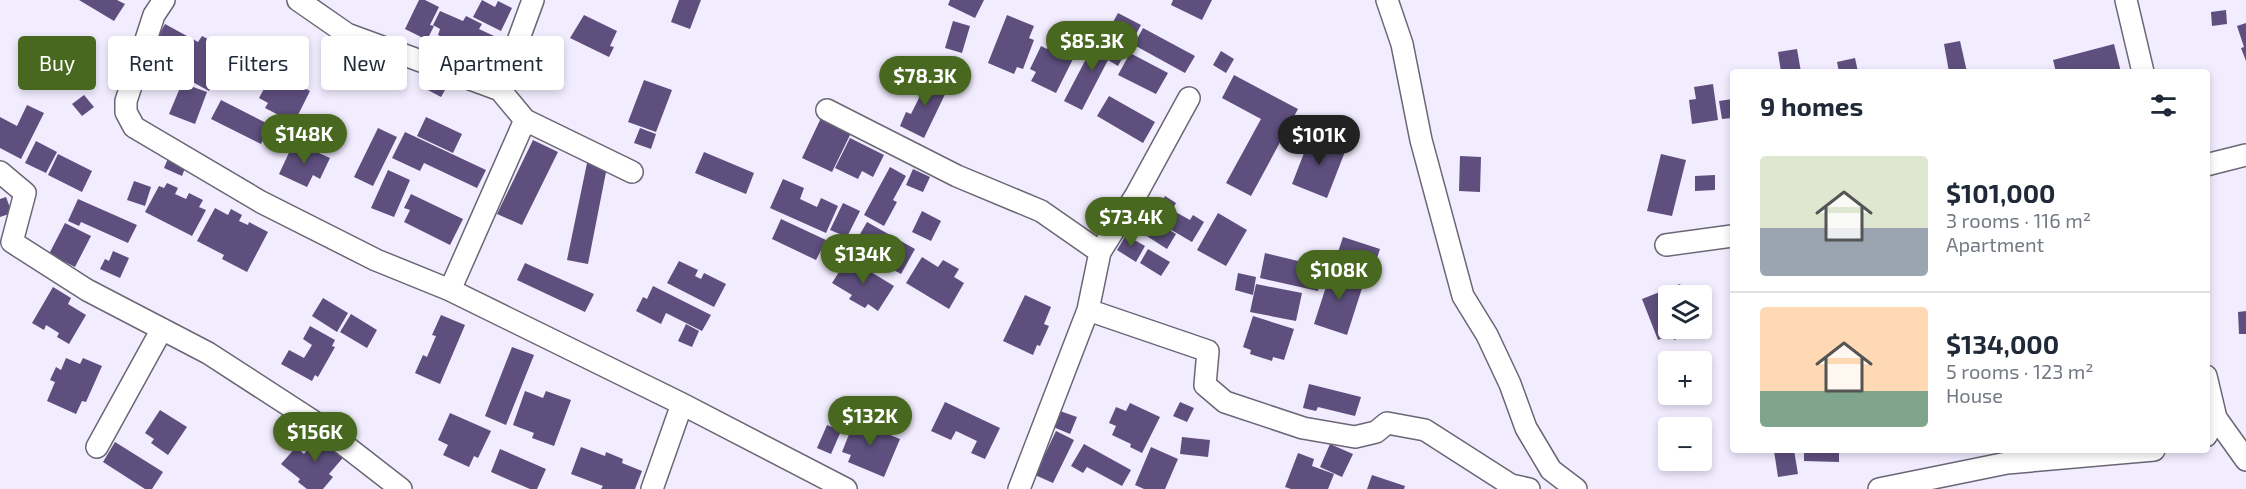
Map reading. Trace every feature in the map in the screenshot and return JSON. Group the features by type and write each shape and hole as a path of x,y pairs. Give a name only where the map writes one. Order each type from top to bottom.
{"street":[{"path":"164,0 154,15 126,101 126,112 134,127 261,202 376,260 450,290 682,404 846,489"},
{"path":"298,0 347,34 419,60"},
{"path":"520,36 533,0"},
{"path":"1387,0 1402,44 1421,140 1463,296 1487,335 1510,384 1526,428 1551,470 1576,489"},
{"path":"2126,0 2142,69"},
{"path":"500,90 525,120 632,172"},
{"path":"1019,489 1088,310 1100,252 1136,195 1189,98"},
{"path":"826,110 957,176 1041,211 1100,252"},
{"path":"450,290 525,120"},
{"path":"2210,164 2246,155"},
{"path":"0,172 25,193 12,242 87,290 208,352 315,423 401,489"},
{"path":"1666,245 1730,236"},
{"path":"1088,310 1208,351 1205,385 1225,402 1303,428 1355,437 1376,432 1387,423 1425,430 1510,485 1529,489"},
{"path":"97,447 162,329"},
{"path":"652,489 682,404"},
{"path":"2211,427 2246,460"},
{"path":"1879,489 2007,464 2122,453"}],"building":[{"path":"79,0 117,0 125,4 114,21"},
{"path":"419,0 425,0 439,7 430,25 434,26 429,36 419,36 405,29"},
{"path":"482,0 495,7 498,1 512,8 501,31 473,17"},
{"path":"679,0 701,0 690,29 671,22"},
{"path":"950,0 984,0 975,18 948,5"},
{"path":"1173,0 1212,0 1202,20 1171,5"},
{"path":"2226,10 2227,24 2212,26 2211,12"},
{"path":"440,11 463,21 466,16 482,24 479,29 494,36 440,36 438,35 440,29 433,25"},
{"path":"1118,13 1141,25 1130,45 1107,33"},
{"path":"584,15 617,31 610,46 614,47 609,57 570,38"},
{"path":"1007,15 1034,26 1029,38 1034,40 1023,69 1017,67 1014,74 988,63"},
{"path":"953,21 970,26 962,53 945,48"},
{"path":"2246,23 2246,61 2237,26"},
{"path":"165,24 187,36 158,36"},
{"path":"1143,28 1195,56 1185,73 1134,45"},
{"path":"1054,35 1079,47 1056,93 1031,81 1036,72 1030,69 1041,46 1047,49"},
{"path":"202,36 206,38 206,89 194,83 194,40 198,42"},
{"path":"1097,38 1125,53 1118,66 1108,60 1082,110 1064,101"},
{"path":"1960,41 1966,69 1948,69 1944,44"},
{"path":"2114,44 2120,69 2055,69 2053,60"},
{"path":"1797,49 1800,69 1781,69 1778,52"},
{"path":"1221,51 1234,59 1226,73 1213,65"},
{"path":"1130,53 1168,73 1156,94 1118,75"},
{"path":"1855,58 1857,69 1838,69 1837,62"},
{"path":"925,75 949,86 924,138 900,126 906,112 911,114 921,94 917,92"},
{"path":"1234,75 1298,109 1251,196 1226,183 1261,119 1222,98"},
{"path":"644,80 672,90 656,132 628,122"},
{"path":"1713,84 1718,120 1692,124 1689,100 1696,99 1694,87"},
{"path":"194,87 207,92 195,124 169,114 179,90 194,90"},
{"path":"263,90 310,91 294,123 265,108 268,103 259,98"},
{"path":"428,90 445,90 441,97"},
{"path":"84,95 94,107 82,116 72,104"},
{"path":"1109,96 1155,122 1143,143 1097,116"},
{"path":"1730,99 1730,118 1722,119 1719,101"},
{"path":"221,100 270,125 261,144 211,119"},
{"path":"27,105 44,113 21,159 0,148 0,117 17,126"},
{"path":"426,117 462,134 453,153 417,136"},
{"path":"821,118 851,133 832,172 802,158"},
{"path":"378,128 397,137 373,186 354,177"},
{"path":"640,128 656,134 651,149 634,143"},
{"path":"405,132 486,170 477,188 424,163 420,171 392,158"},
{"path":"1311,135 1346,149 1327,198 1292,184"},
{"path":"850,138 884,155 873,177 862,171 858,179 835,168"},
{"path":"533,140 558,152 522,225 497,214"},
{"path":"36,141 57,152 46,173 25,163"},
{"path":"294,142 330,158 320,179 313,175 307,187 279,174"},
{"path":"704,152 754,173 746,194 695,173"},
{"path":"58,154 92,171 82,192 48,175"},
{"path":"1661,154 1686,160 1672,216 1647,211"},
{"path":"169,156 187,163 182,176 164,168"},
{"path":"1460,156 1481,157 1480,192 1459,191"},
{"path":"587,163 607,167 588,264 567,260"},
{"path":"890,167 906,176 893,200 897,202 884,226 864,215"},
{"path":"913,169 930,177 923,192 906,185"},
{"path":"388,170 410,180 394,217 371,208"},
{"path":"1715,175 1715,190 1695,191 1695,176"},
{"path":"783,179 804,188 800,199 817,207 821,198 838,206 826,233 770,208"},
{"path":"134,181 151,187 145,206 127,200"},
{"path":"167,183 178,188 175,194 186,199 189,193 203,200 199,207 206,210 192,236 145,212 159,186 164,188"},
{"path":"411,194 463,219 450,245 404,222 410,210 404,208"},
{"path":"1165,196 1176,203 1172,210 1190,220 1193,215 1204,222 1192,242 1151,218"},
{"path":"6,197 12,213 0,217 0,199"},
{"path":"78,199 137,225 128,243 81,222 79,226 68,221"},
{"path":"843,203 860,211 847,237 830,230"},
{"path":"215,208 228,215 231,209 242,215 239,221 248,225 249,222 268,232 247,272 222,259 224,255 197,241"},
{"path":"922,211 941,221 931,241 912,232"},
{"path":"1218,213 1247,230 1226,266 1197,250"},
{"path":"781,219 826,240 816,260 772,239"},
{"path":"1151,219 1176,234 1167,249 1142,233"},
{"path":"867,222 915,249 901,274 852,248"},
{"path":"65,223 91,236 75,267 49,254"},
{"path":"1126,235 1145,246 1136,262 1117,250"},
{"path":"1343,237 1380,249 1373,270 1336,258"},
{"path":"1148,249 1170,262 1161,276 1140,263"},
{"path":"113,251 129,258 120,278 100,269 105,259 109,261"},
{"path":"1265,253 1323,267 1318,291 1260,278"},
{"path":"922,257 938,267 943,260 959,269 954,277 964,283 949,309 906,283"},
{"path":"848,258 894,286 878,311 868,304 865,308 849,299 852,295 832,283"},
{"path":"679,261 698,270 695,276 701,279 704,273 726,284 714,307 667,283"},
{"path":"525,263 594,294 585,312 517,280"},
{"path":"1333,265 1358,273 1355,279 1364,282 1347,335 1314,324"},
{"path":"1238,273 1256,277 1253,295 1235,290"},
{"path":"1256,284 1302,293 1296,321 1250,312"},
{"path":"653,286 711,315 702,331 666,313 661,324 636,311 643,297 647,299"},
{"path":"53,287 71,298 68,304 86,315 69,344 57,337 59,333 46,325 44,330 32,323"},
{"path":"1658,293 1658,339 1660,339 1658,340 1642,299"},
{"path":"1025,295 1051,307 1044,324 1049,326 1033,355 1003,341"},
{"path":"323,298 348,313 337,332 312,316"},
{"path":"2246,311 2246,334 2239,334 2238,312"},
{"path":"351,314 377,330 367,348 340,332"},
{"path":"441,315 465,325 440,384 415,373 423,355 427,357 436,336 432,335"},
{"path":"1253,316 1294,329 1284,360 1273,357 1272,361 1250,354 1251,350 1243,347"},
{"path":"686,324 699,331 692,347 678,341"},
{"path":"310,326 335,340 332,346 335,347 318,377 315,375 312,381 281,364 289,350 304,358 312,345 303,339"},
{"path":"512,347 534,355 506,425 485,416"},
{"path":"66,358 80,364 83,358 102,366 86,402 82,401 76,414 47,401 55,382 50,380 56,367 61,370"},
{"path":"1309,384 1361,397 1355,416 1318,407 1316,411 1303,408"},
{"path":"525,391 543,398 546,391 571,400 554,446 532,438 534,433 513,425"},
{"path":"945,402 1000,428 985,459 971,453 977,441 956,431 951,440 931,431"},
{"path":"1180,402 1194,408 1187,422 1173,416"},
{"path":"1130,403 1160,417 1142,453 1130,447 1131,444 1112,435 1116,426 1109,423 1116,407 1126,411"},
{"path":"160,410 187,427 168,455 151,443 154,439 145,433"},
{"path":"1057,410 1077,417 1070,434 1051,426"},
{"path":"450,413 491,431 478,458 474,456 469,467 443,455 448,445 438,440"},
{"path":"857,414 872,420 870,427 900,439 884,477 848,462 851,455 842,452"},
{"path":"827,425 841,431 831,454 817,448"},
{"path":"1056,431 1074,440 1053,483 1035,475"},
{"path":"321,432 347,453 329,474 333,477 323,489 307,489 298,482 300,479 281,464 296,447 304,454"},
{"path":"1182,437 1210,440 1208,457 1180,454"},
{"path":"115,442 163,472 152,489 145,489 103,462"},
{"path":"1084,444 1131,470 1122,486 1087,467 1083,473 1071,466"},
{"path":"1330,444 1353,454 1342,477 1320,467"},
{"path":"581,447 605,456 606,452 623,459 622,463 642,471 635,489 601,489 603,486 571,474"},
{"path":"1151,447 1178,459 1165,489 1144,489 1135,485"},
{"path":"500,449 546,469 537,489 530,489 491,472"},
{"path":"1298,453 1314,459 1312,466 1334,474 1328,489 1285,487"},
{"path":"1774,453 1794,453 1798,474 1778,477"},
{"path":"1804,453 1839,453 1839,462 1804,461"},
{"path":"1372,475 1405,486 1404,489 1367,489"}]}
